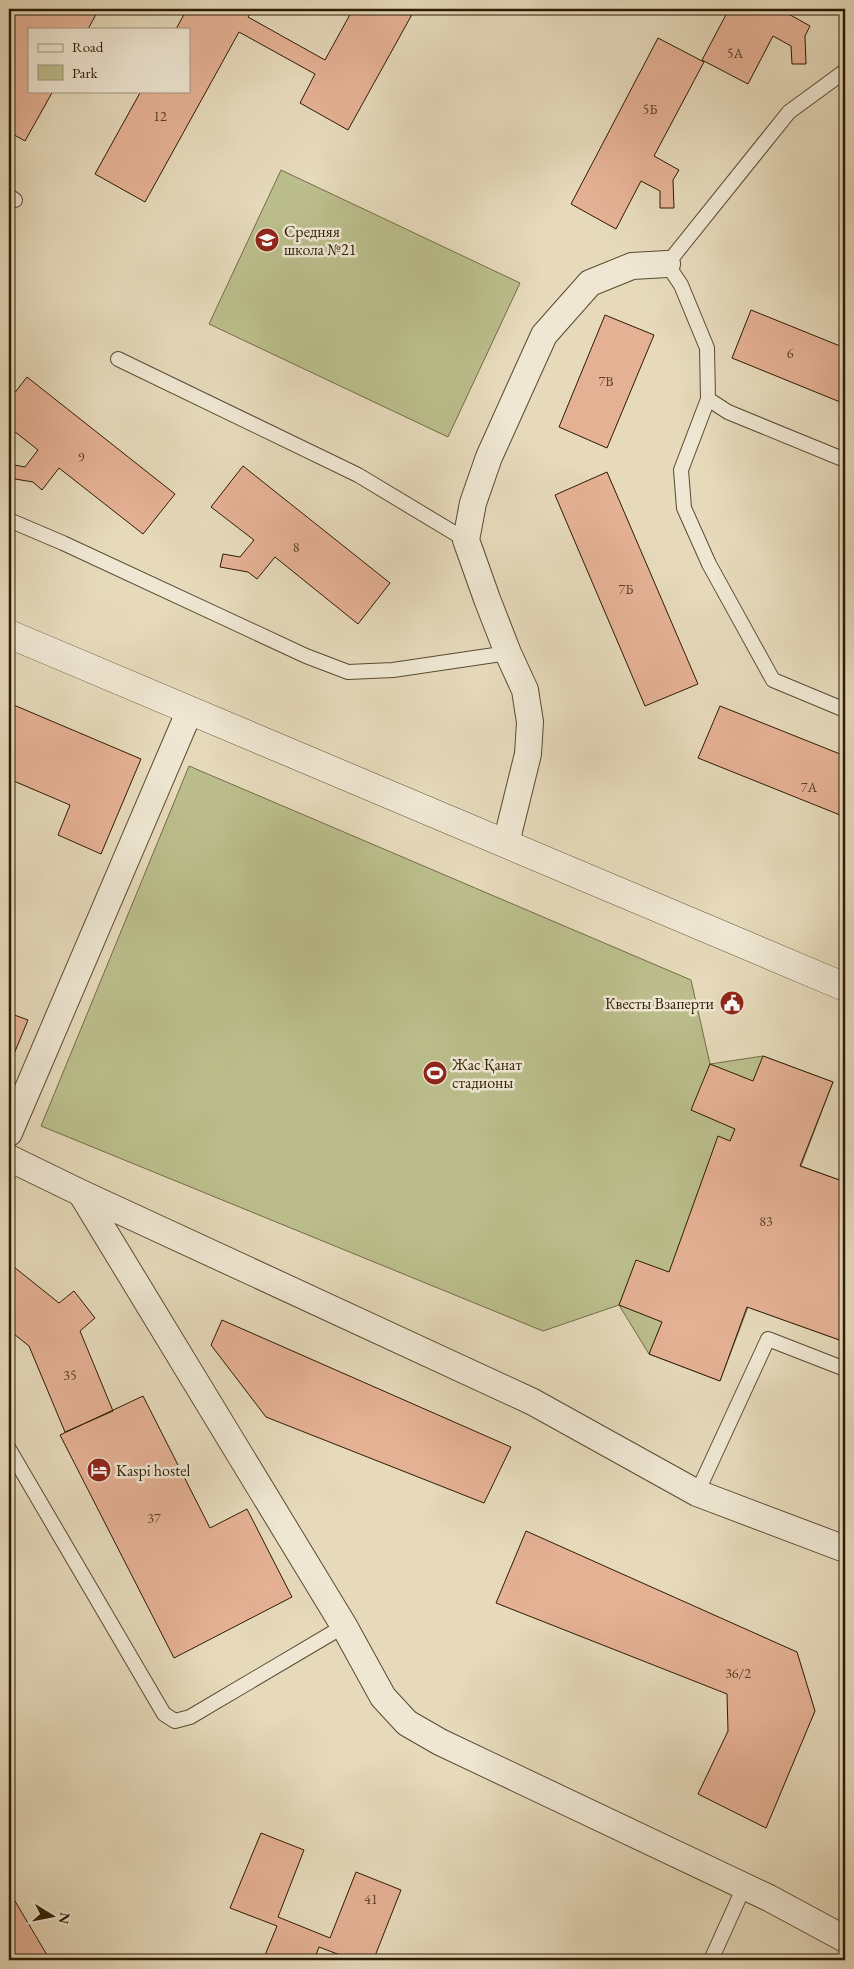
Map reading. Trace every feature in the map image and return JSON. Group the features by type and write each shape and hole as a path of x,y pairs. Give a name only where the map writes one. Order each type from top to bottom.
{"street":[{"path":"506,843 528,754 530,722 525,690 508,653 466,540 473,503 489,457 544,335 590,283 632,266 667,264"},
{"path":"9,634 845,987"},
{"path":"9,1134 190,710"},
{"path":"9,1158 533,1402 697,1493 845,1549"},
{"path":"81,1193 344,1626 383,1697 407,1723 440,1742 769,1898 845,1939"}],"lane":[{"path":"845,71 789,112 667,264 681,285 708,348 708,399 681,470 684,508 709,564 773,680 845,710"},
{"path":"118,359 358,476 466,540"},
{"path":"708,399 728,412 845,460"},
{"path":"9,520 63,543 306,656 348,672 393,670 508,653"},
{"path":"697,1493 768,1340 845,1369"},
{"path":"9,1450 164,1714 175,1721 190,1718 344,1626"},
{"path":"710,1960 744,1887"}],"green space":[{"path":"281,170 520,283 448,437 209,324"},
{"name":"Жас Қанат стадионы","path":"189,766 691,980 710,1064 763,1056 833,1082 801,1166 845,1182 845,1342 748,1307 720,1381 649,1354 619,1305 543,1331 41,1126"}],"building":[{"path":"9,9 99,9 89,28 28,28 28,92 52,92 25,141 9,132"},
{"path":"187,9 253,9 248,17 325,60 353,9 415,9 348,130 300,103 315,74 239,32 145,202 95,174 140,92 190,92 190,28 177,28"},
{"path":"729,9 787,9 785,12 810,26 805,36 806,64 792,64 791,46 773,36 748,84 702,60"},
{"path":"658,38 704,62 654,156 679,170 673,180 674,208 660,208 660,191 641,181 616,229 571,204"},
{"path":"751,310 845,348 845,404 732,358"},
{"path":"605,315 654,335 607,448 559,427"},
{"path":"27,377 175,494 143,534 59,468 42,490 33,482 9,478 9,464 25,467 38,450 9,427 9,400"},
{"path":"243,466 390,583 358,624 275,557 257,579 248,572 220,567 223,554 240,557 254,540 211,507"},
{"path":"607,472 698,684 645,706 555,495"},
{"path":"9,703 141,759 101,854 58,835 70,805 9,779"},
{"path":"720,706 845,756 845,817 698,758"},
{"path":"9,1013 28,1020 9,1066"},
{"path":"763,1056 833,1082 800,1166 845,1182 845,1342 747,1307 720,1381 649,1354 662,1322 619,1305 636,1260 669,1272 718,1136 730,1141 735,1129 691,1110 710,1064 753,1081"},
{"path":"9,1263 59,1303 74,1291 95,1318 80,1331 113,1411 65,1432 29,1346 9,1330"},
{"path":"222,1320 511,1447 484,1503 266,1417 211,1345"},
{"path":"143,1396 210,1528 247,1509 292,1597 174,1658 60,1435"},
{"path":"526,1531 797,1652 815,1711 766,1828 698,1794 728,1731 727,1694 496,1603"},
{"path":"261,1833 304,1850 278,1917 330,1938 356,1872 401,1890 375,1956 386,1960 353,1960 319,1947 314,1960 263,1960 277,1926 230,1908"},
{"path":"9,1891 50,1960 9,1960"}],"place":[{"name":"Средняя школа №21","path":"267,240"},
{"name":"Квесты Взаперти","path":"732,1003"},
{"name":"Жас Қанат стадионы","path":"435,1073"},
{"name":"Kaspi hostel","path":"99,1470"}]}
